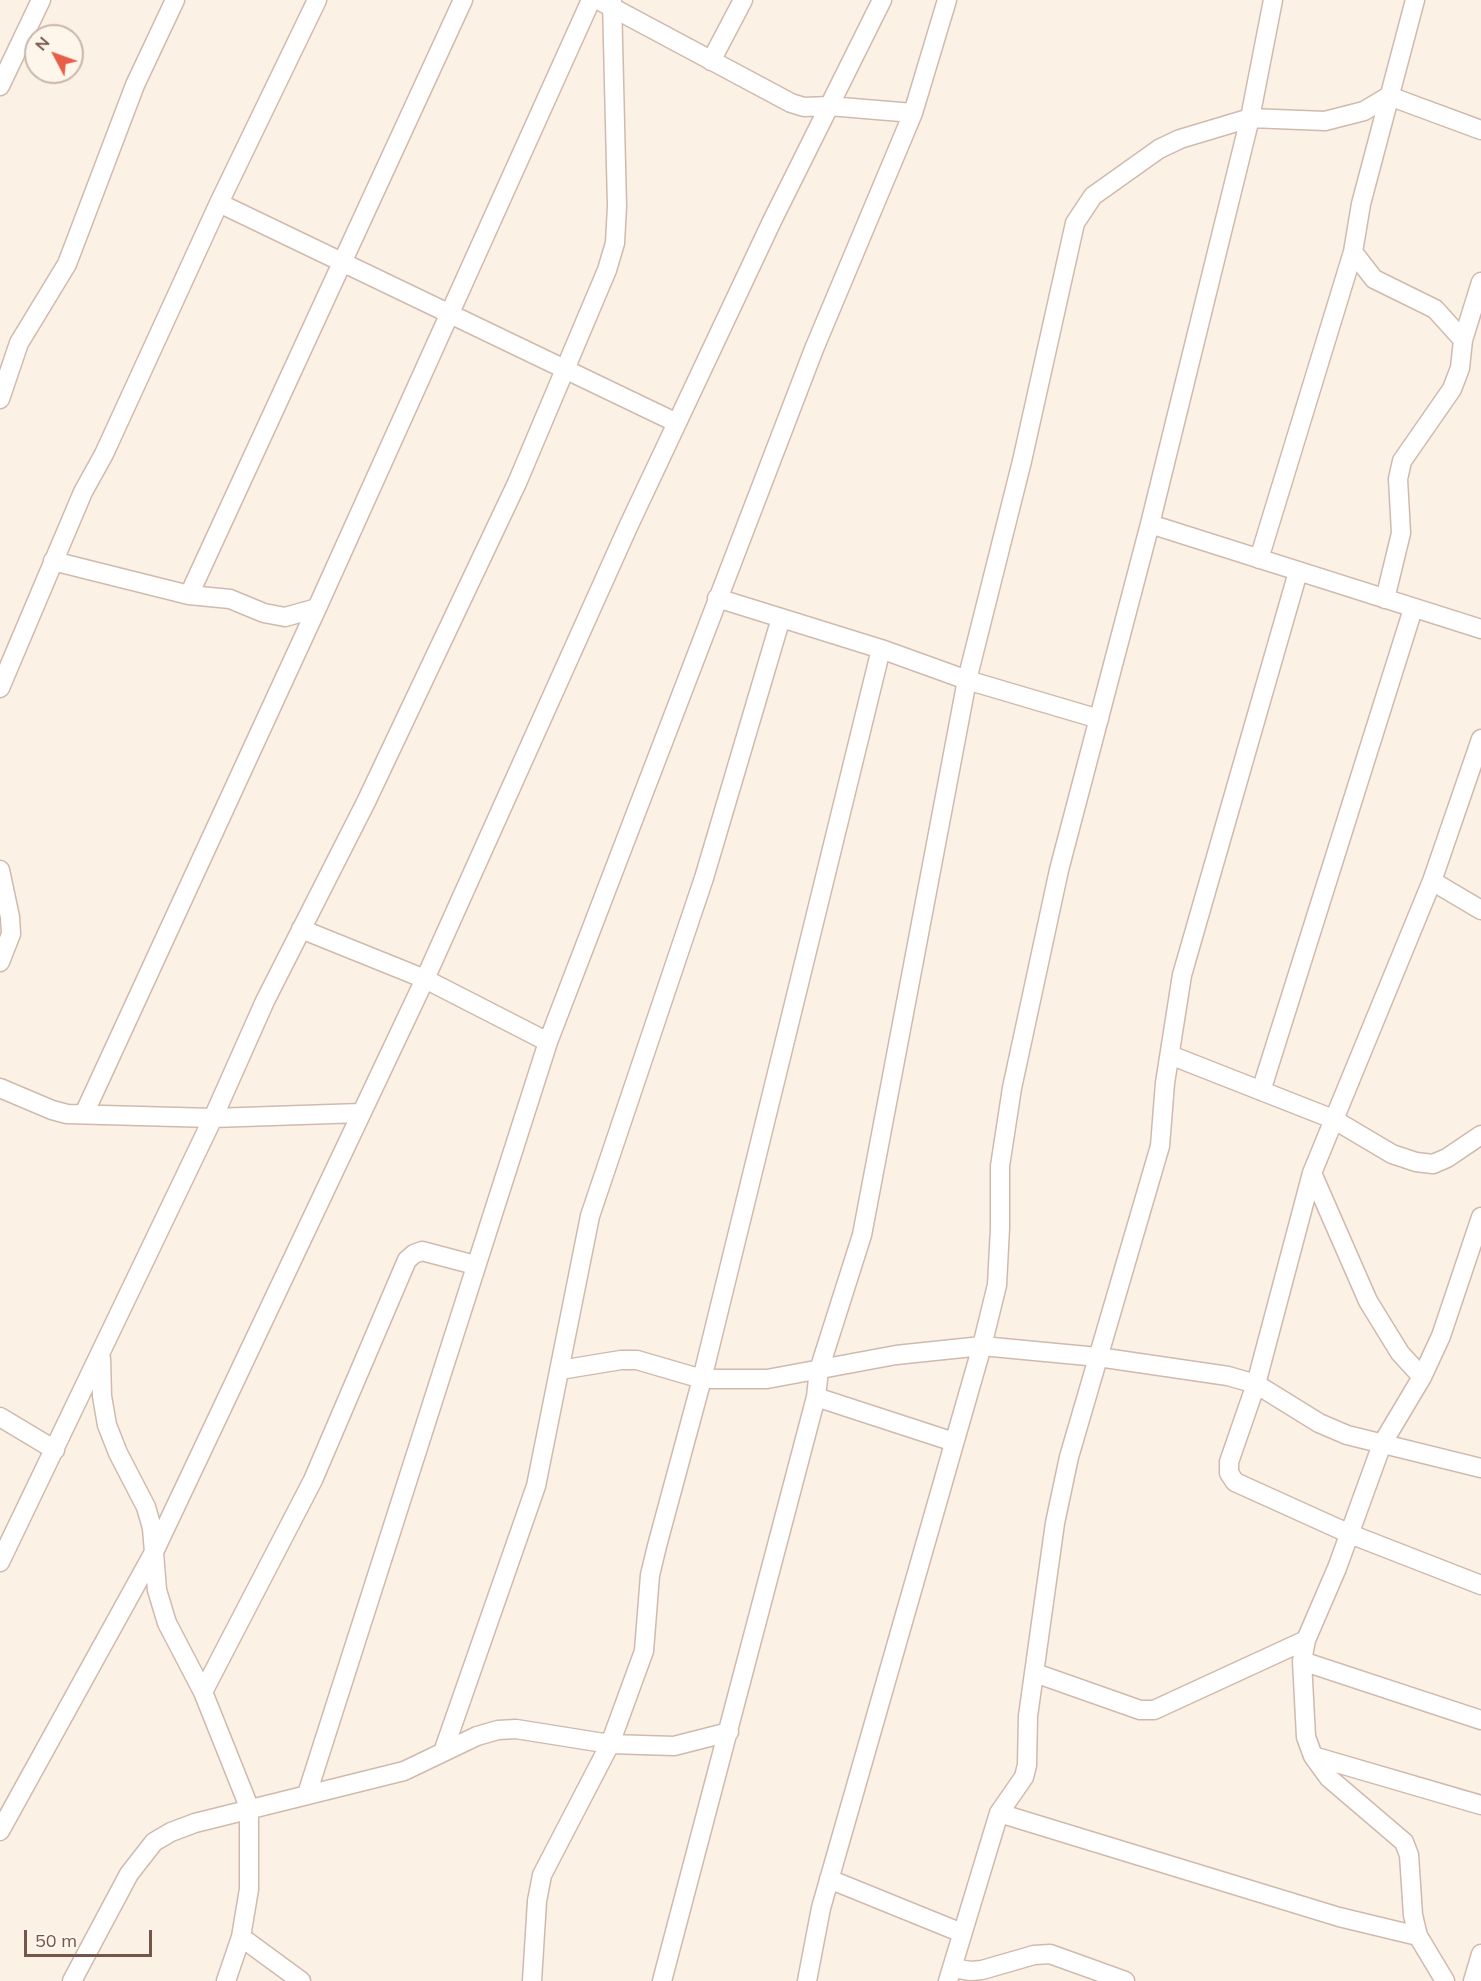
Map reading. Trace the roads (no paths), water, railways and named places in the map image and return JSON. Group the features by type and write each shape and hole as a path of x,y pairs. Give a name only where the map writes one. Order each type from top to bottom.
{"street":[{"path":"0,86 41,0"},
{"path":"0,399 19,343 67,264 135,86 175,0"},
{"path":"0,688 53,561 219,203 317,0"},
{"path":"189,595 463,0"},
{"path":"84,1114 450,316 591,0"},
{"path":"711,61 742,0"},
{"path":"0,1831 154,1551 425,979 677,423 882,0"},
{"path":"307,1794 548,1042 814,349 913,113 947,0"},
{"path":"807,1981 829,1879 982,1346 997,1285 1003,1135 1059,870 1150,524 1250,118 1273,0"},
{"path":"1259,558 1353,252 1361,204 1415,0"},
{"path":"607,2 791,103 804,107 829,106 913,113"},
{"path":"0,1562 301,929 366,802 517,483 607,270 615,243 617,206 607,2"},
{"path":"662,1981 816,1397 819,1370 862,1235 967,680 1022,461 1075,223 1081,210 1093,196 1159,149 1180,139 1250,118 1325,121 1365,111 1389,96"},
{"path":"1389,96 1481,130"},
{"path":"219,203 450,316 677,423"},
{"path":"1353,252 1374,279 1436,309 1463,340"},
{"path":"1385,599 1401,533 1398,479 1402,461 1452,389 1460,368 1463,340 1481,282"},
{"path":"0,344 19,343"},
{"path":"1150,524 1481,629"},
{"path":"53,561 189,595 230,599 264,613 285,617 317,608"},
{"path":"1125,1981 1050,1954 1034,1955 982,1970 950,1974 999,1813 1024,1777 1027,1765 1028,1716 1055,1523 1069,1457 1160,1146 1182,975 1298,572"},
{"path":"717,598 881,649 967,680 1099,719"},
{"path":"1262,1091 1413,609"},
{"path":"443,1752 536,1486 590,1216 704,878 781,618"},
{"path":"532,1981 537,1901 542,1875 610,1744 644,1651 650,1575 702,1379 881,649"},
{"path":"1481,739 1432,881 1312,1173 1256,1384 1229,1462 1229,1473 1235,1482 1350,1534 1481,1585"},
{"path":"0,870 11,934 0,962"},
{"path":"1432,881 1481,910"},
{"path":"301,929 425,979 548,1042"},
{"path":"1170,1055 1334,1119 1392,1154 1416,1162 1433,1164 1447,1158 1481,1135"},
{"path":"0,1088 51,1110 84,1114 213,1118 361,1113"},
{"path":"1312,1173 1368,1301 1395,1345 1422,1377"},
{"path":"1445,1981 1418,1936 1413,1915 1409,1855 1404,1842 1329,1778 1312,1756 1306,1737 1302,1661 1305,1640 1350,1534 1382,1444 1422,1377 1441,1336 1481,1217"},
{"path":"203,1692 312,1480 407,1260 422,1251 475,1265"},
{"path":"560,1370 621,1360 637,1360 702,1379 767,1380 896,1355 982,1346 1098,1357 1206,1371 1256,1384 1319,1423 1347,1435 1481,1468"},
{"path":"101,1353 102,1396 107,1425 118,1453 146,1507 152,1528 157,1590 167,1623 203,1692 249,1807 249,1889 241,1937 226,1981"},
{"path":"816,1397 954,1442"},
{"path":"0,1417 55,1450"},
{"path":"1035,1673 1140,1710 1155,1710 1305,1640"},
{"path":"1302,1661 1481,1720"},
{"path":"72,1981 129,1874 154,1842 171,1832 249,1807 405,1771 477,1736 516,1729 610,1744 674,1746 729,1732"},
{"path":"1312,1756 1481,1805"},
{"path":"999,1813 1339,1917 1418,1936"},
{"path":"829,1879 962,1933"},
{"path":"241,1937 301,1981"},
{"path":"1473,1981 1481,1954"}]}
